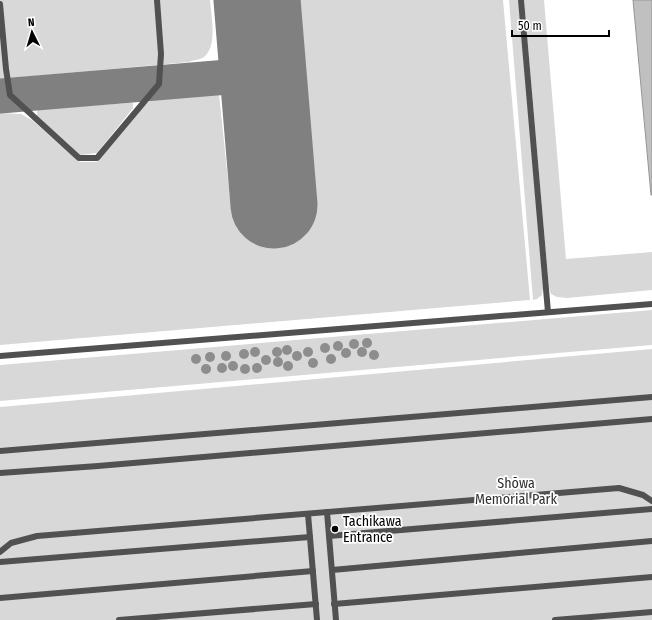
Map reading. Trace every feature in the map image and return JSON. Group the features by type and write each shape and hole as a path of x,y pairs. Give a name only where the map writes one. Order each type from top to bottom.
{"lane":[{"path":"0,4 10,96 79,158 97,158 159,84 161,54 157,0"},
{"path":"521,0 548,312"},
{"path":"0,356 652,304"},
{"path":"0,451 652,397"},
{"path":"0,473 106,466 652,419"},
{"path":"0,552 11,543 37,536 619,488 643,495 652,501"},
{"path":"329,536 652,509"},
{"path":"327,512 336,620"},
{"path":"308,514 317,620"},
{"path":"0,562 310,537"},
{"path":"332,570 652,542"},
{"path":"0,598 313,570"},
{"path":"334,604 652,577"},
{"path":"119,620 316,604"},
{"path":"555,620 652,612"}],"green space":[{"path":"0,0 210,0 213,30 211,46 204,57 189,62 0,79"},
{"path":"298,0 503,0 530,300 0,345 0,113 21,114 32,120 80,162 97,162 146,103 153,100 219,94 231,209 314,202"},
{"path":"509,0 519,0 543,287 542,295 533,300"},
{"path":"524,0 544,0 566,259 652,252 652,290 567,298 557,297 551,294 549,288"},
{"path":"133,103 133,108 97,153 80,155 37,116 37,111 40,109"},
{"path":"652,310 652,345 0,401 0,365"},
{"name":"Shōwa Memorial Park","path":"652,349 652,620 0,620 0,407"}],"building":[{"path":"633,0 652,0 652,195 651,195"}],"taxiway":[{"path":"0,96 263,74"}],"runway":[{"path":"257,0 274,205"}],"place":[{"name":"Tachikawa Entrance","path":"335,529"}]}
